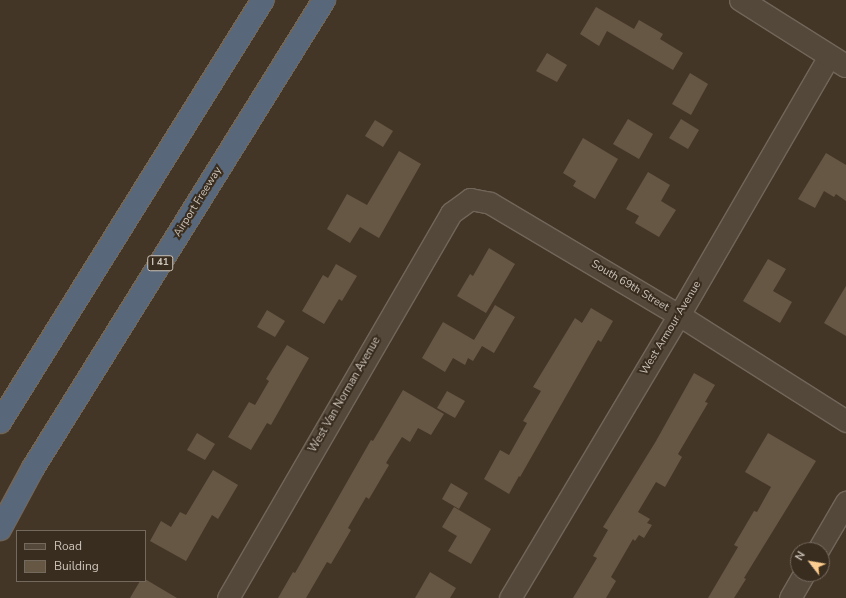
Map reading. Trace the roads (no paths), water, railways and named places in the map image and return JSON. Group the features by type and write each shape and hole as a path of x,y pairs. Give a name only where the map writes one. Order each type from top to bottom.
{"highway":[{"path":"0,422 263,0"},
{"name":"Airport Freeway","path":"0,529 33,468 324,0"}],"street":[{"path":"741,0 838,61"},
{"name":"West Armour Avenue","path":"510,598 679,315 838,61"},
{"name":"South 69th Street","path":"470,199 490,203 679,315 846,421"},
{"name":"West Van Norman Avenue","path":"228,598 451,213 470,199"},
{"path":"823,542 846,502"},
{"path":"790,598 799,582"}]}
